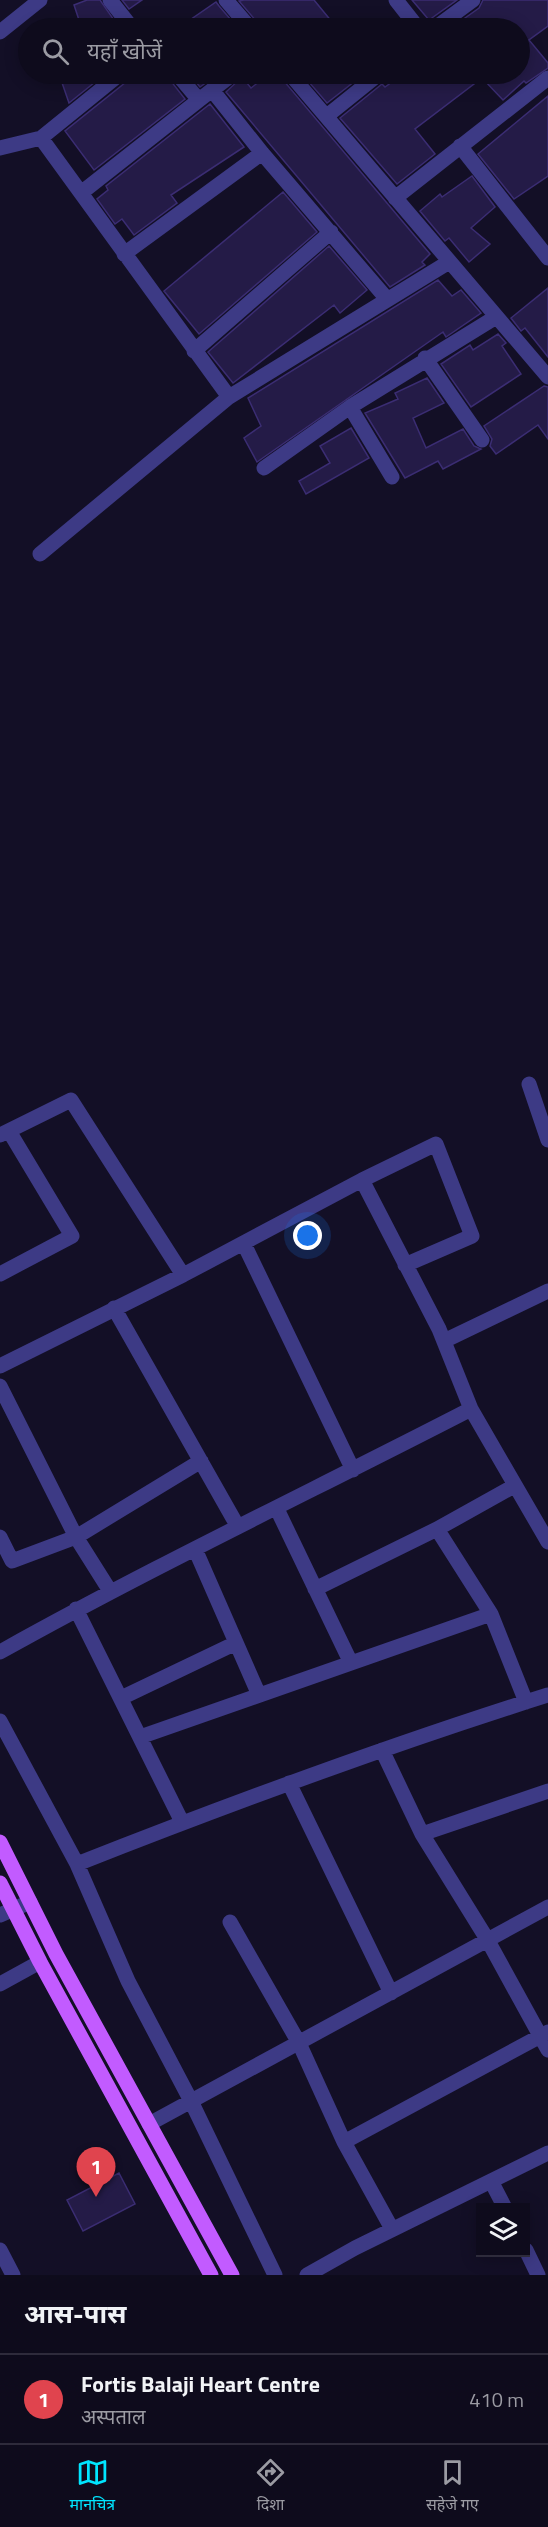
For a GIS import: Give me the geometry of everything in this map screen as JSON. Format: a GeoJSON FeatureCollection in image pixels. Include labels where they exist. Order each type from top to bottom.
{"type":"FeatureCollection","features":[{"type":"Feature","properties":{"kind":"main road"},"geometry":{"type":"LineString","coordinates":[[0,1842],[30,1902],[232,2275]]}},
{"type":"Feature","properties":{"kind":"main road"},"geometry":{"type":"LineString","coordinates":[[0,1883],[7,1912],[40,1962],[211,2275]]}},
{"type":"Feature","properties":{"kind":"street"},"geometry":{"type":"LineString","coordinates":[[0,32],[40,0]]}},
{"type":"Feature","properties":{"kind":"street"},"geometry":{"type":"LineString","coordinates":[[110,0],[124,18]]}},
{"type":"Feature","properties":{"kind":"street"},"geometry":{"type":"LineString","coordinates":[[226,0],[241,18]]}},
{"type":"Feature","properties":{"kind":"street"},"geometry":{"type":"LineString","coordinates":[[396,0],[410,18]]}},
{"type":"Feature","properties":{"kind":"street"},"geometry":{"type":"LineString","coordinates":[[449,18],[473,0]]}},
{"type":"Feature","properties":{"kind":"street"},"geometry":{"type":"LineString","coordinates":[[395,198],[548,78]]}},
{"type":"Feature","properties":{"kind":"street"},"geometry":{"type":"LineString","coordinates":[[0,148],[41,138],[108,84]]}},
{"type":"Feature","properties":{"kind":"street"},"geometry":{"type":"LineString","coordinates":[[185,84],[199,100]]}},
{"type":"Feature","properties":{"kind":"street"},"geometry":{"type":"LineString","coordinates":[[81,193],[220,84]]}},
{"type":"Feature","properties":{"kind":"street"},"geometry":{"type":"LineString","coordinates":[[299,84],[328,115],[395,198],[548,377]]}},
{"type":"Feature","properties":{"kind":"street"},"geometry":{"type":"LineString","coordinates":[[328,115],[367,84]]}},
{"type":"Feature","properties":{"kind":"street"},"geometry":{"type":"LineString","coordinates":[[212,90],[262,153],[387,299]]}},
{"type":"Feature","properties":{"kind":"street"},"geometry":{"type":"LineString","coordinates":[[41,138],[229,397]]}},
{"type":"Feature","properties":{"kind":"street"},"geometry":{"type":"LineString","coordinates":[[460,146],[548,258]]}},
{"type":"Feature","properties":{"kind":"street"},"geometry":{"type":"LineString","coordinates":[[124,254],[262,153]]}},
{"type":"Feature","properties":{"kind":"street"},"geometry":{"type":"LineString","coordinates":[[194,351],[331,232]]}},
{"type":"Feature","properties":{"kind":"street"},"geometry":{"type":"LineString","coordinates":[[40,554],[229,397],[449,262]]}},
{"type":"Feature","properties":{"kind":"street"},"geometry":{"type":"LineString","coordinates":[[264,468],[350,406],[425,358],[496,317]]}},
{"type":"Feature","properties":{"kind":"street"},"geometry":{"type":"LineString","coordinates":[[425,358],[482,440]]}},
{"type":"Feature","properties":{"kind":"street"},"geometry":{"type":"LineString","coordinates":[[350,406],[392,477]]}},
{"type":"Feature","properties":{"kind":"street"},"geometry":{"type":"LineString","coordinates":[[529,1084],[548,1140]]}},
{"type":"Feature","properties":{"kind":"street"},"geometry":{"type":"LineString","coordinates":[[0,1274],[72,1236],[4,1133],[71,1100],[183,1275]]}},
{"type":"Feature","properties":{"kind":"street"},"geometry":{"type":"LineString","coordinates":[[0,1366],[244,1244],[362,1180],[436,1144],[472,1236],[405,1265]]}},
{"type":"Feature","properties":{"kind":"street"},"geometry":{"type":"LineString","coordinates":[[362,1180],[444,1341],[471,1409],[548,1542]]}},
{"type":"Feature","properties":{"kind":"street"},"geometry":{"type":"LineString","coordinates":[[244,1244],[353,1470]]}},
{"type":"Feature","properties":{"kind":"street"},"geometry":{"type":"LineString","coordinates":[[444,1341],[548,1291]]}},
{"type":"Feature","properties":{"kind":"street"},"geometry":{"type":"LineString","coordinates":[[114,1308],[238,1527]]}},
{"type":"Feature","properties":{"kind":"street"},"geometry":{"type":"LineString","coordinates":[[0,1386],[76,1537],[110,1591]]}},
{"type":"Feature","properties":{"kind":"street"},"geometry":{"type":"LineString","coordinates":[[0,1652],[110,1591],[277,1509],[471,1409]]}},
{"type":"Feature","properties":{"kind":"street"},"geometry":{"type":"LineString","coordinates":[[0,1538],[12,1561],[76,1537],[201,1461]]}},
{"type":"Feature","properties":{"kind":"street"},"geometry":{"type":"LineString","coordinates":[[315,1589],[437,1529],[514,1486]]}},
{"type":"Feature","properties":{"kind":"street"},"geometry":{"type":"LineString","coordinates":[[277,1509],[351,1663]]}},
{"type":"Feature","properties":{"kind":"street"},"geometry":{"type":"LineString","coordinates":[[437,1529],[491,1614],[526,1702]]}},
{"type":"Feature","properties":{"kind":"street"},"geometry":{"type":"LineString","coordinates":[[195,1549],[259,1695]]}},
{"type":"Feature","properties":{"kind":"street"},"geometry":{"type":"LineString","coordinates":[[76,1609],[182,1822]]}},
{"type":"Feature","properties":{"kind":"street"},"geometry":{"type":"LineString","coordinates":[[140,1737],[491,1614]]}},
{"type":"Feature","properties":{"kind":"street"},"geometry":{"type":"LineString","coordinates":[[121,1698],[236,1643]]}},
{"type":"Feature","properties":{"kind":"street"},"geometry":{"type":"LineString","coordinates":[[77,1864],[289,1783],[548,1695]]}},
{"type":"Feature","properties":{"kind":"street"},"geometry":{"type":"LineString","coordinates":[[0,1721],[77,1864],[128,1981],[191,2101],[275,2275]]}},
{"type":"Feature","properties":{"kind":"street"},"geometry":{"type":"LineString","coordinates":[[382,1750],[422,1834],[544,2034],[548,2050]]}},
{"type":"Feature","properties":{"kind":"street"},"geometry":{"type":"LineString","coordinates":[[289,1783],[391,1993]]}},
{"type":"Feature","properties":{"kind":"street"},"geometry":{"type":"LineString","coordinates":[[422,1834],[548,1791]]}},
{"type":"Feature","properties":{"kind":"street"},"geometry":{"type":"LineString","coordinates":[[7,1912],[30,1902]]}},
{"type":"Feature","properties":{"kind":"street"},"geometry":{"type":"LineString","coordinates":[[149,2124],[548,1907]]}},
{"type":"Feature","properties":{"kind":"street"},"geometry":{"type":"LineString","coordinates":[[230,1922],[299,2043],[344,2142],[392,2229]]}},
{"type":"Feature","properties":{"kind":"street"},"geometry":{"type":"LineString","coordinates":[[0,1984],[40,1962]]}},
{"type":"Feature","properties":{"kind":"street"},"geometry":{"type":"LineString","coordinates":[[344,2142],[544,2034]]}},
{"type":"Feature","properties":{"kind":"street"},"geometry":{"type":"LineString","coordinates":[[307,2275],[392,2229],[548,2153]]}},
{"type":"Feature","properties":{"kind":"street"},"geometry":{"type":"LineString","coordinates":[[491,2181],[502,2203]]}},
{"type":"Feature","properties":{"kind":"street"},"geometry":{"type":"LineString","coordinates":[[0,2250],[13,2275]]}},
{"type":"Feature","properties":{"kind":"street"},"geometry":{"type":"LineString","coordinates":[[529,2257],[538,2275]]}},
{"type":"Feature","properties":{"kind":"building"},"geometry":{"type":"Polygon","coordinates":[[[87,0],[100,0],[113,18],[78,18],[74,5],[87,0]]]}},
{"type":"Feature","properties":{"kind":"building"},"geometry":{"type":"Polygon","coordinates":[[[122,0],[142,0],[129,9],[122,0]]]}},
{"type":"Feature","properties":{"kind":"building"},"geometry":{"type":"Polygon","coordinates":[[[314,0],[329,18],[254,18],[239,1],[314,0]]]}},
{"type":"Feature","properties":{"kind":"building"},"geometry":{"type":"Polygon","coordinates":[[[412,0],[457,0],[432,18],[427,18],[412,0]]]}},
{"type":"Feature","properties":{"kind":"building"},"geometry":{"type":"Polygon","coordinates":[[[483,0],[548,0],[548,26],[530,39],[530,18],[465,18],[479,8],[483,0]]]}},
{"type":"Feature","properties":{"kind":"building"},"geometry":{"type":"Polygon","coordinates":[[[216,2],[230,18],[193,18],[216,2]]]}},
{"type":"Feature","properties":{"kind":"building"},"geometry":{"type":"Polygon","coordinates":[[[530,41],[548,63],[548,68],[530,80],[530,41]]]}},
{"type":"Feature","properties":{"kind":"building"},"geometry":{"type":"Polygon","coordinates":[[[62,84],[93,84],[69,103],[62,84]]]}},
{"type":"Feature","properties":{"kind":"building"},"geometry":{"type":"Polygon","coordinates":[[[124,84],[173,84],[185,99],[94,170],[65,131],[124,84]]]}},
{"type":"Feature","properties":{"kind":"building"},"geometry":{"type":"Polygon","coordinates":[[[235,84],[248,84],[251,88],[256,84],[286,84],[430,254],[422,262],[425,265],[390,287],[226,92],[235,84]]]}},
{"type":"Feature","properties":{"kind":"building"},"geometry":{"type":"Polygon","coordinates":[[[311,84],[351,84],[327,103],[311,84]]]}},
{"type":"Feature","properties":{"kind":"building"},"geometry":{"type":"Polygon","coordinates":[[[382,84],[385,87],[389,84],[474,84],[415,129],[435,154],[397,184],[340,118],[382,84]]]}},
{"type":"Feature","properties":{"kind":"building"},"geometry":{"type":"Polygon","coordinates":[[[488,84],[521,84],[503,100],[488,84]]]}},
{"type":"Feature","properties":{"kind":"building"},"geometry":{"type":"Polygon","coordinates":[[[548,96],[548,176],[514,199],[478,154],[548,96]]]}},
{"type":"Feature","properties":{"kind":"building"},"geometry":{"type":"Polygon","coordinates":[[[210,104],[244,147],[171,195],[177,203],[134,235],[122,219],[115,224],[97,199],[108,190],[106,186],[210,104]]]}},
{"type":"Feature","properties":{"kind":"building"},"geometry":{"type":"Polygon","coordinates":[[[472,176],[495,207],[471,228],[490,244],[469,262],[449,238],[445,241],[420,211],[440,194],[442,197],[472,176]]]}},
{"type":"Feature","properties":{"kind":"building"},"geometry":{"type":"Polygon","coordinates":[[[283,192],[317,232],[199,334],[164,291],[283,192]]]}},
{"type":"Feature","properties":{"kind":"building"},"geometry":{"type":"Polygon","coordinates":[[[329,246],[367,290],[340,313],[334,305],[233,383],[208,352],[329,246]]]}},
{"type":"Feature","properties":{"kind":"building"},"geometry":{"type":"Polygon","coordinates":[[[438,280],[452,296],[461,290],[481,313],[446,337],[443,332],[257,462],[244,438],[261,426],[248,398],[438,280]]]}},
{"type":"Feature","properties":{"kind":"building"},"geometry":{"type":"Polygon","coordinates":[[[548,288],[548,357],[525,328],[521,331],[511,318],[548,288]]]}},
{"type":"Feature","properties":{"kind":"building"},"geometry":{"type":"Polygon","coordinates":[[[498,334],[506,343],[502,346],[521,374],[471,407],[441,364],[470,345],[473,350],[498,334]]]}},
{"type":"Feature","properties":{"kind":"building"},"geometry":{"type":"Polygon","coordinates":[[[427,378],[444,403],[413,418],[426,448],[463,429],[474,446],[481,449],[443,469],[438,461],[405,478],[365,413],[398,399],[395,393],[427,378]]]}},
{"type":"Feature","properties":{"kind":"building"},"geometry":{"type":"Polygon","coordinates":[[[544,386],[548,387],[548,439],[538,425],[496,454],[490,446],[492,439],[484,426],[544,386]]]}},
{"type":"Feature","properties":{"kind":"building"},"geometry":{"type":"Polygon","coordinates":[[[351,428],[369,458],[306,494],[299,481],[330,463],[320,446],[351,428]]]}},
{"type":"Feature","properties":{"kind":"building"},"geometry":{"type":"Polygon","coordinates":[[[119,2173],[135,2204],[83,2231],[67,2200],[119,2173]]]}},
{"type":"Feature","properties":{"kind":"place","name":"Fortis Balaji Heart Centre"},"geometry":{"type":"Point","coordinates":[96,2197]}}]}
